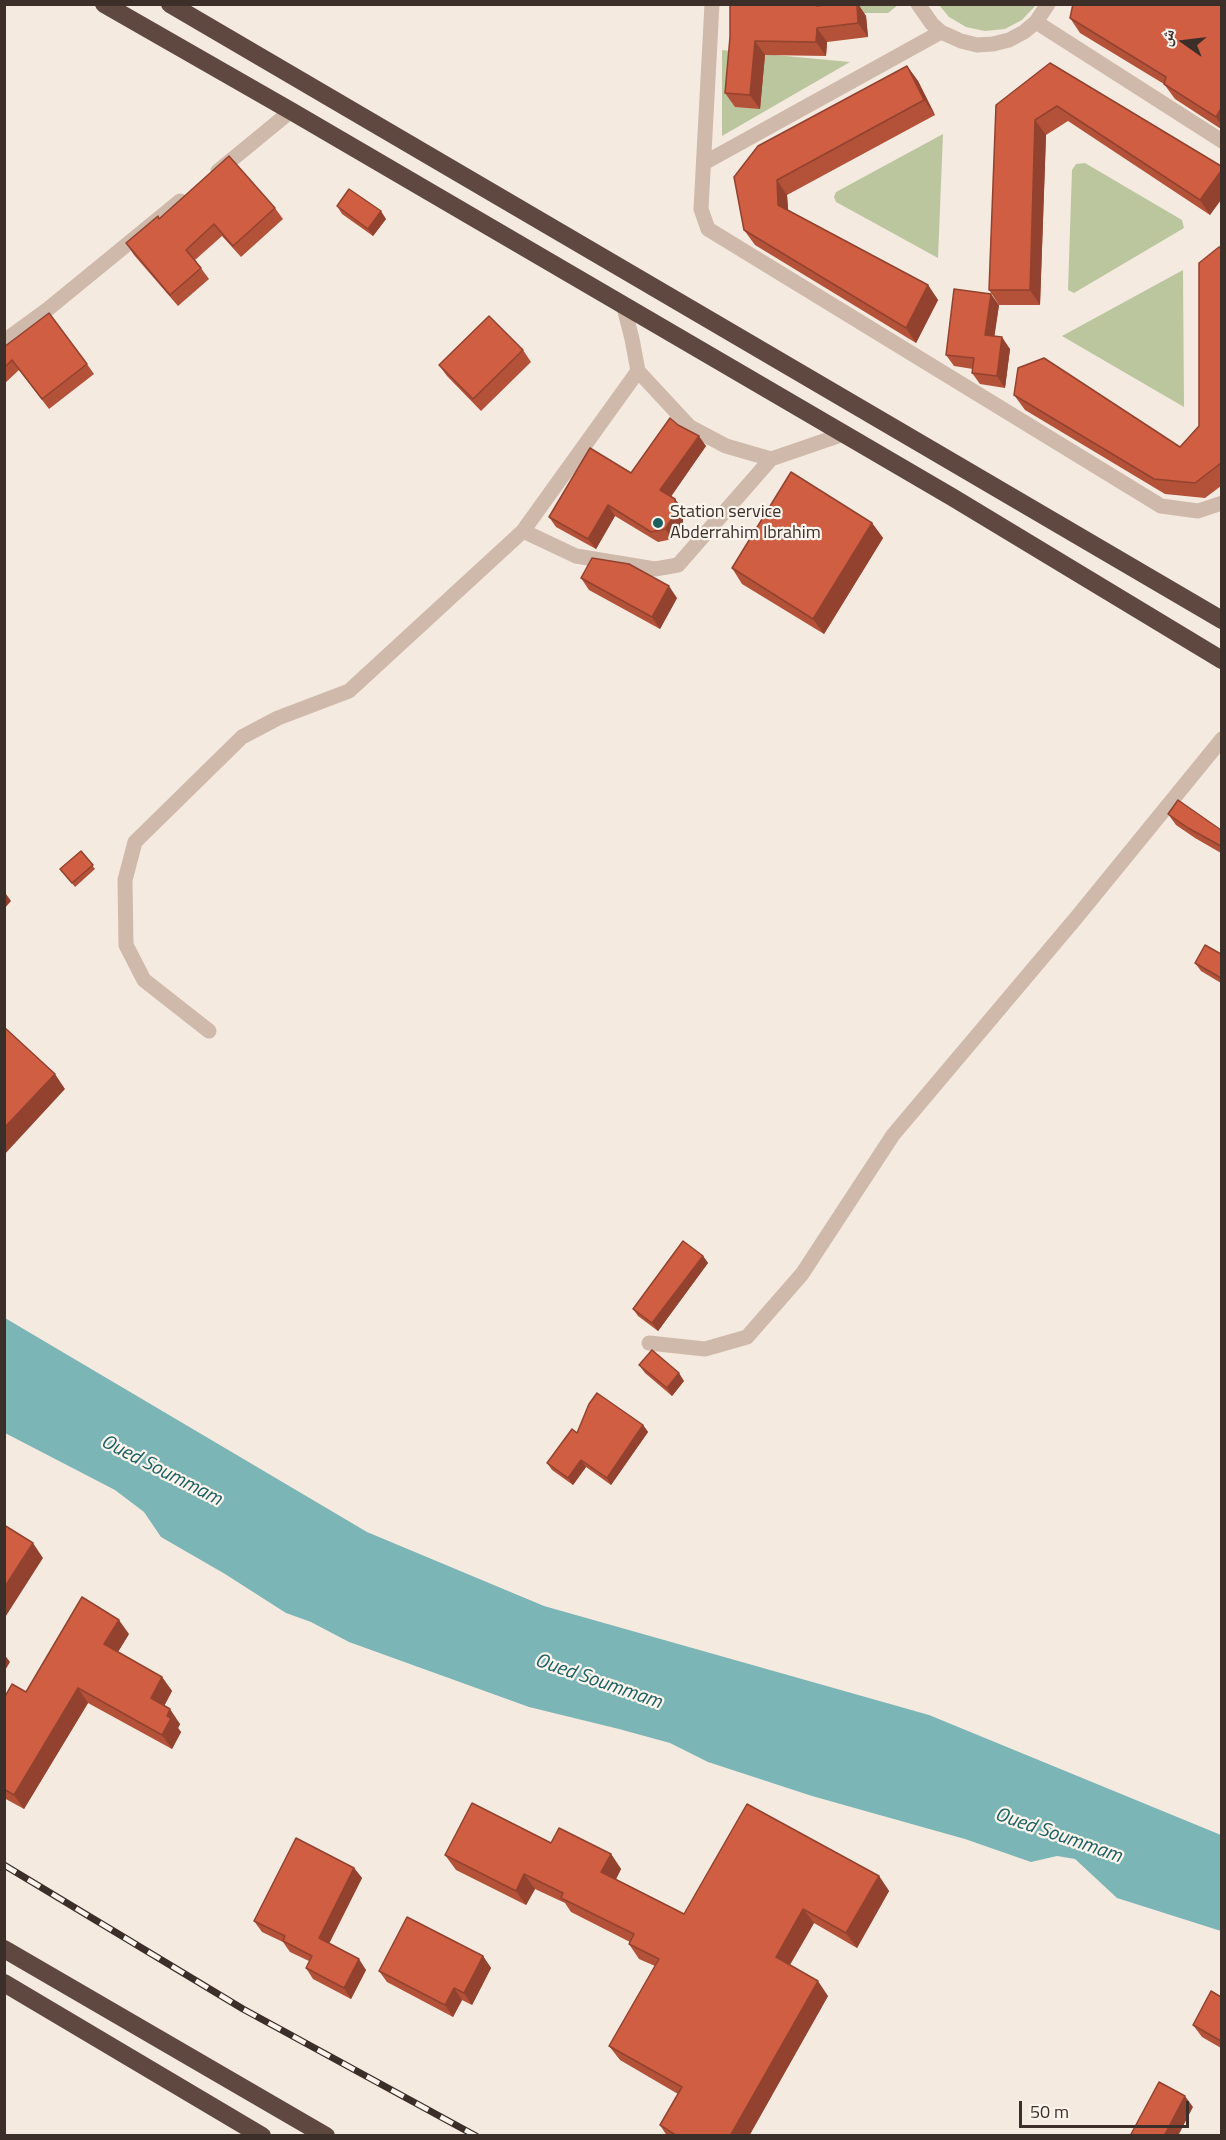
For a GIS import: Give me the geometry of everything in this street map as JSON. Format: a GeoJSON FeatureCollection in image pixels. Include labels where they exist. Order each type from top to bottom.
{"type":"FeatureCollection","features":[{"type":"Feature","properties":{"kind":"highway"},"geometry":{"type":"LineString","coordinates":[[104,4],[623,304],[1221,660]]}},
{"type":"Feature","properties":{"kind":"highway"},"geometry":{"type":"LineString","coordinates":[[170,4],[1221,620]]}},
{"type":"Feature","properties":{"kind":"highway"},"geometry":{"type":"LineString","coordinates":[[4,1949],[326,2136]]}},
{"type":"Feature","properties":{"kind":"highway"},"geometry":{"type":"LineString","coordinates":[[4,1983],[262,2136]]}},
{"type":"Feature","properties":{"kind":"street"},"geometry":{"type":"LineString","coordinates":[[712,4],[701,209],[708,229],[1161,506],[1198,511],[1221,503]]}},
{"type":"Feature","properties":{"kind":"street"},"geometry":{"type":"LineString","coordinates":[[918,4],[932,24],[941,32],[976,45],[1009,40],[1036,22],[1048,4]]}},
{"type":"Feature","properties":{"kind":"street"},"geometry":{"type":"LineString","coordinates":[[1036,22],[1221,141]]}},
{"type":"Feature","properties":{"kind":"street"},"geometry":{"type":"LineString","coordinates":[[704,163],[941,32]]}},
{"type":"Feature","properties":{"kind":"street"},"geometry":{"type":"LineString","coordinates":[[210,177],[291,111]]}},
{"type":"Feature","properties":{"kind":"street"},"geometry":{"type":"LineString","coordinates":[[4,341],[48,309],[192,192]]}},
{"type":"Feature","properties":{"kind":"street"},"geometry":{"type":"LineString","coordinates":[[623,304],[638,371],[690,427],[726,446],[771,459]]}},
{"type":"Feature","properties":{"kind":"street"},"geometry":{"type":"LineString","coordinates":[[210,1031],[144,980],[126,945],[125,880],[135,842],[242,737],[278,718],[349,691],[523,531],[638,371]]}},
{"type":"Feature","properties":{"kind":"street"},"geometry":{"type":"LineString","coordinates":[[523,531],[576,556],[655,569],[678,565],[771,459],[844,434]]}},
{"type":"Feature","properties":{"kind":"street"},"geometry":{"type":"LineString","coordinates":[[649,1343],[705,1349],[747,1337],[802,1274],[894,1135],[1077,918],[1221,739]]}},
{"type":"Feature","properties":{"kind":"green space"},"geometry":{"type":"Polygon","coordinates":[[[898,4],[888,13],[846,13],[846,5],[898,4]]]}},
{"type":"Feature","properties":{"kind":"green space"},"geometry":{"type":"Polygon","coordinates":[[[939,5],[1036,5],[1022,20],[1005,29],[985,31],[966,27],[949,17],[939,5]]]}},
{"type":"Feature","properties":{"kind":"green space"},"geometry":{"type":"Polygon","coordinates":[[[722,50],[850,62],[722,136],[722,50]]]}},
{"type":"Feature","properties":{"kind":"green space"},"geometry":{"type":"Polygon","coordinates":[[[943,134],[938,258],[836,202],[834,197],[836,192],[943,134]]]}},
{"type":"Feature","properties":{"kind":"green space"},"geometry":{"type":"Polygon","coordinates":[[[1085,163],[1182,220],[1184,228],[1074,293],[1068,290],[1072,170],[1076,164],[1085,163]]]}},
{"type":"Feature","properties":{"kind":"green space"},"geometry":{"type":"Polygon","coordinates":[[[1183,270],[1184,407],[1062,336],[1183,270]]]}},
{"type":"Feature","properties":{"kind":"water","name":"Oued Soummam"},"geometry":{"type":"Polygon","coordinates":[[[5,1318],[367,1532],[544,1606],[929,1715],[1221,1835],[1221,1931],[1117,1898],[1075,1859],[1057,1856],[1031,1862],[965,1839],[812,1796],[708,1762],[670,1743],[529,1707],[349,1642],[311,1622],[286,1613],[161,1537],[144,1512],[115,1490],[5,1433],[5,1318]]]}},
{"type":"Feature","properties":{"kind":"building"},"geometry":{"type":"Polygon","coordinates":[[[730,4],[817,4],[817,6],[857,4],[858,23],[817,28],[816,42],[755,41],[750,95],[725,93],[730,37],[730,4]]]}},
{"type":"Feature","properties":{"kind":"building"},"geometry":{"type":"Polygon","coordinates":[[[1073,4],[1221,4],[1221,108],[1216,117],[1164,84],[1166,77],[1070,18],[1073,4]]]}},
{"type":"Feature","properties":{"kind":"building"},"geometry":{"type":"Polygon","coordinates":[[[1050,63],[1221,166],[1221,171],[1200,200],[1057,106],[1035,120],[1030,290],[989,290],[996,105],[1050,63]]]}},
{"type":"Feature","properties":{"kind":"building"},"geometry":{"type":"Polygon","coordinates":[[[907,66],[924,100],[777,180],[778,205],[928,285],[906,328],[744,230],[734,177],[758,146],[907,66]]]}},
{"type":"Feature","properties":{"kind":"building"},"geometry":{"type":"Polygon","coordinates":[[[229,156],[275,208],[233,246],[214,224],[186,250],[201,268],[170,295],[126,243],[158,216],[159,219],[229,156]]]}},
{"type":"Feature","properties":{"kind":"building"},"geometry":{"type":"Polygon","coordinates":[[[349,189],[381,211],[368,229],[337,206],[349,189]]]}},
{"type":"Feature","properties":{"kind":"building"},"geometry":{"type":"Polygon","coordinates":[[[1219,247],[1221,248],[1221,463],[1195,483],[1154,479],[1014,395],[1018,368],[1044,358],[1180,447],[1199,426],[1199,263],[1219,247]]]}},
{"type":"Feature","properties":{"kind":"building"},"geometry":{"type":"Polygon","coordinates":[[[954,289],[991,294],[985,335],[1002,337],[997,376],[972,373],[974,358],[946,355],[954,289]]]}},
{"type":"Feature","properties":{"kind":"building"},"geometry":{"type":"Polygon","coordinates":[[[49,313],[87,364],[42,399],[12,360],[4,368],[4,347],[49,313]]]}},
{"type":"Feature","properties":{"kind":"building"},"geometry":{"type":"Polygon","coordinates":[[[489,316],[523,350],[473,399],[439,365],[489,316]]]}},
{"type":"Feature","properties":{"kind":"building"},"geometry":{"type":"Polygon","coordinates":[[[670,418],[699,436],[660,490],[675,499],[675,514],[665,529],[651,532],[608,505],[588,539],[549,517],[590,448],[631,473],[670,418]]]}},
{"type":"Feature","properties":{"kind":"building"},"geometry":{"type":"Polygon","coordinates":[[[791,472],[872,523],[813,619],[732,568],[791,472]]]}},
{"type":"Feature","properties":{"kind":"building"},"geometry":{"type":"Polygon","coordinates":[[[592,558],[629,564],[669,586],[652,617],[581,578],[592,558]]]}},
{"type":"Feature","properties":{"kind":"building"},"geometry":{"type":"Polygon","coordinates":[[[1178,800],[1221,830],[1221,846],[1168,814],[1178,800]]]}},
{"type":"Feature","properties":{"kind":"building"},"geometry":{"type":"Polygon","coordinates":[[[81,851],[93,865],[72,883],[60,869],[81,851]]]}},
{"type":"Feature","properties":{"kind":"building"},"geometry":{"type":"Polygon","coordinates":[[[1205,945],[1221,954],[1221,978],[1195,963],[1205,945]]]}},
{"type":"Feature","properties":{"kind":"building"},"geometry":{"type":"Polygon","coordinates":[[[4,1027],[55,1074],[4,1128],[4,1027]]]}},
{"type":"Feature","properties":{"kind":"building"},"geometry":{"type":"Polygon","coordinates":[[[683,1241],[703,1256],[652,1323],[633,1309],[683,1241]]]}},
{"type":"Feature","properties":{"kind":"building"},"geometry":{"type":"Polygon","coordinates":[[[652,1350],[679,1373],[667,1388],[639,1365],[652,1350]]]}},
{"type":"Feature","properties":{"kind":"building"},"geometry":{"type":"Polygon","coordinates":[[[597,1393],[643,1425],[607,1478],[581,1460],[568,1478],[547,1463],[572,1429],[577,1433],[589,1404],[597,1393]]]}},
{"type":"Feature","properties":{"kind":"building"},"geometry":{"type":"Polygon","coordinates":[[[4,1525],[33,1543],[4,1588],[4,1525]]]}},
{"type":"Feature","properties":{"kind":"building"},"geometry":{"type":"Polygon","coordinates":[[[82,1597],[119,1620],[104,1644],[162,1677],[151,1698],[170,1709],[167,1716],[171,1718],[162,1735],[78,1688],[14,1795],[4,1789],[4,1698],[12,1684],[26,1692],[82,1597]]]}},
{"type":"Feature","properties":{"kind":"building"},"geometry":{"type":"Polygon","coordinates":[[[472,1803],[551,1843],[559,1828],[611,1854],[601,1872],[684,1914],[747,1804],[879,1876],[846,1933],[803,1909],[776,1957],[818,1981],[730,2136],[677,2136],[660,2125],[682,2087],[609,2046],[659,1959],[629,1944],[634,1934],[561,1898],[563,1893],[524,1874],[516,1891],[445,1855],[472,1803]]]}},
{"type":"Feature","properties":{"kind":"building"},"geometry":{"type":"Polygon","coordinates":[[[296,1838],[354,1868],[319,1938],[359,1959],[344,1988],[306,1968],[312,1956],[283,1941],[285,1936],[254,1921],[296,1838]]]}},
{"type":"Feature","properties":{"kind":"building"},"geometry":{"type":"Polygon","coordinates":[[[407,1917],[483,1956],[464,1993],[454,1988],[445,2005],[379,1971],[407,1917]]]}},
{"type":"Feature","properties":{"kind":"building"},"geometry":{"type":"Polygon","coordinates":[[[1211,1991],[1221,1997],[1221,2041],[1193,2025],[1211,1991]]]}},
{"type":"Feature","properties":{"kind":"building"},"geometry":{"type":"Polygon","coordinates":[[[1159,2082],[1185,2096],[1164,2136],[1130,2136],[1159,2082]]]}},
{"type":"Feature","properties":{"kind":"railway"},"geometry":{"type":"LineString","coordinates":[[4,1865],[243,2009],[476,2136]]}},
{"type":"Feature","properties":{"kind":"place","name":"Station service Abderrahim Ibrahim"},"geometry":{"type":"Point","coordinates":[658,523]}}]}
